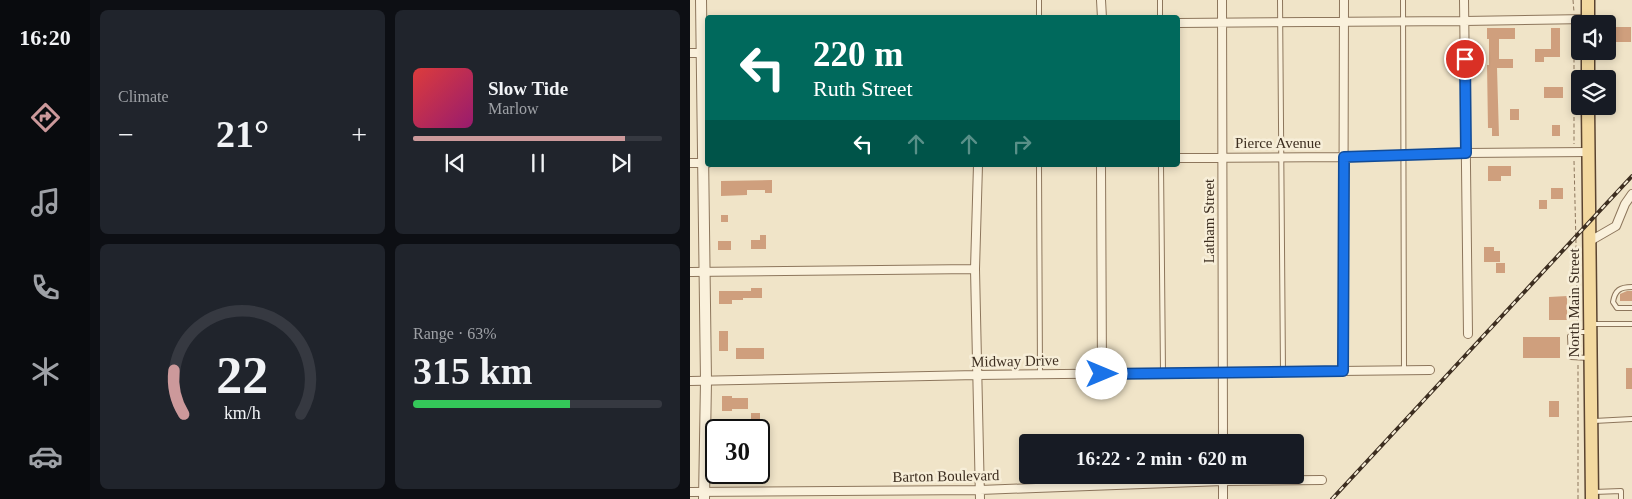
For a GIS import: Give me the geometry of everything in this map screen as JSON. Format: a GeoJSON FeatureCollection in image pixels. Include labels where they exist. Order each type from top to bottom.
{"type":"FeatureCollection","features":[{"type":"Feature","properties":{"kind":"main road"},"geometry":{"type":"LineString","coordinates":[[1588,0],[1588,15]]}},
{"type":"Feature","properties":{"kind":"main road","name":"North Main Street"},"geometry":{"type":"LineString","coordinates":[[1588,115],[1590,241],[1585,358],[1591,421],[1592,496]]}},
{"type":"Feature","properties":{"kind":"street"},"geometry":{"type":"LineString","coordinates":[[701,0],[701,53],[705,141]]}},
{"type":"Feature","properties":{"kind":"street"},"geometry":{"type":"LineString","coordinates":[[1101,0],[1102,15]]}},
{"type":"Feature","properties":{"kind":"street","name":"Latham Street"},"geometry":{"type":"LineString","coordinates":[[1222,0],[1222,434]]}},
{"type":"Feature","properties":{"kind":"street"},"geometry":{"type":"LineString","coordinates":[[1343,371],[1344,0]]}},
{"type":"Feature","properties":{"kind":"street"},"geometry":{"type":"LineString","coordinates":[[1464,0],[1468,334]]}},
{"type":"Feature","properties":{"kind":"street"},"geometry":{"type":"LineString","coordinates":[[1180,23],[1464,22],[1571,19]]}},
{"type":"Feature","properties":{"kind":"street"},"geometry":{"type":"LineString","coordinates":[[690,53],[701,53]]}},
{"type":"Feature","properties":{"kind":"street","name":"Pierce Avenue"},"geometry":{"type":"LineString","coordinates":[[1180,158],[1588,152]]}},
{"type":"Feature","properties":{"kind":"street"},"geometry":{"type":"LineString","coordinates":[[690,163],[705,163]]}},
{"type":"Feature","properties":{"kind":"street"},"geometry":{"type":"LineString","coordinates":[[704,495],[706,167]]}},
{"type":"Feature","properties":{"kind":"street"},"geometry":{"type":"LineString","coordinates":[[978,167],[975,269],[980,499]]}},
{"type":"Feature","properties":{"kind":"street"},"geometry":{"type":"LineString","coordinates":[[1101,167],[1102,374]]}},
{"type":"Feature","properties":{"kind":"street"},"geometry":{"type":"LineString","coordinates":[[1590,241],[1616,226],[1625,204],[1632,194]]}},
{"type":"Feature","properties":{"kind":"street"},"geometry":{"type":"LineString","coordinates":[[690,272],[975,269]]}},
{"type":"Feature","properties":{"kind":"street","name":"Midway Drive"},"geometry":{"type":"LineString","coordinates":[[690,381],[1430,370]]}},
{"type":"Feature","properties":{"kind":"street","name":"Barton Boulevard"},"geometry":{"type":"LineString","coordinates":[[1304,480],[1322,480]]}},
{"type":"Feature","properties":{"kind":"street","name":"Barton Boulevard"},"geometry":{"type":"LineString","coordinates":[[690,492],[704,495],[980,490],[1102,484]]}},
{"type":"Feature","properties":{"kind":"street"},"geometry":{"type":"LineString","coordinates":[[1223,484],[1223,499]]}},
{"type":"Feature","properties":{"kind":"lane"},"geometry":{"type":"LineString","coordinates":[[1039,0],[1039,15]]}},
{"type":"Feature","properties":{"kind":"lane"},"geometry":{"type":"LineString","coordinates":[[1160,0],[1160,15]]}},
{"type":"Feature","properties":{"kind":"lane"},"geometry":{"type":"LineString","coordinates":[[1280,0],[1283,372]]}},
{"type":"Feature","properties":{"kind":"lane"},"geometry":{"type":"LineString","coordinates":[[1403,0],[1404,370]]}},
{"type":"Feature","properties":{"kind":"lane"},"geometry":{"type":"LineString","coordinates":[[1039,167],[1040,375]]}},
{"type":"Feature","properties":{"kind":"lane"},"geometry":{"type":"LineString","coordinates":[[1161,167],[1163,373]]}},
{"type":"Feature","properties":{"kind":"lane"},"geometry":{"type":"LineString","coordinates":[[1632,287],[1619,288],[1615,292],[1614,302],[1617,308],[1632,308]]}},
{"type":"Feature","properties":{"kind":"lane"},"geometry":{"type":"LineString","coordinates":[[1585,358],[1571,357],[1571,333],[1586,329],[1632,324]]}},
{"type":"Feature","properties":{"kind":"lane"},"geometry":{"type":"LineString","coordinates":[[1591,421],[1632,419]]}},
{"type":"Feature","properties":{"kind":"lane"},"geometry":{"type":"LineString","coordinates":[[1592,496],[1621,491],[1621,499]]}},
{"type":"Feature","properties":{"kind":"path"},"geometry":{"type":"LineString","coordinates":[[1573,0],[1574,15]]}},
{"type":"Feature","properties":{"kind":"path"},"geometry":{"type":"LineString","coordinates":[[1574,60],[1574,152],[1586,329],[1578,499]]}},
{"type":"Feature","properties":{"kind":"building"},"geometry":{"type":"Polygon","coordinates":[[[1616,27],[1631,27],[1631,42],[1616,42],[1616,27]]]}},
{"type":"Feature","properties":{"kind":"building"},"geometry":{"type":"Polygon","coordinates":[[[1487,28],[1515,28],[1515,39],[1499,39],[1499,59],[1513,59],[1513,68],[1497,68],[1499,136],[1492,136],[1492,128],[1488,128],[1487,65],[1489,65],[1489,39],[1487,39],[1487,28]]]}},
{"type":"Feature","properties":{"kind":"building"},"geometry":{"type":"Polygon","coordinates":[[[1551,28],[1560,28],[1560,57],[1544,57],[1544,62],[1535,62],[1535,49],[1551,49],[1551,28]]]}},
{"type":"Feature","properties":{"kind":"building"},"geometry":{"type":"Polygon","coordinates":[[[1544,87],[1563,87],[1563,98],[1544,98],[1544,87]]]}},
{"type":"Feature","properties":{"kind":"building"},"geometry":{"type":"Polygon","coordinates":[[[1510,109],[1519,109],[1519,120],[1510,120],[1510,109]]]}},
{"type":"Feature","properties":{"kind":"building"},"geometry":{"type":"Polygon","coordinates":[[[1552,125],[1560,125],[1560,136],[1552,136],[1552,125]]]}},
{"type":"Feature","properties":{"kind":"building"},"geometry":{"type":"Polygon","coordinates":[[[1488,166],[1511,166],[1511,176],[1501,176],[1501,181],[1488,181],[1488,166]]]}},
{"type":"Feature","properties":{"kind":"building"},"geometry":{"type":"Polygon","coordinates":[[[772,180],[772,193],[765,193],[765,190],[747,190],[747,195],[721,196],[721,181],[772,180]]]}},
{"type":"Feature","properties":{"kind":"building"},"geometry":{"type":"Polygon","coordinates":[[[1551,188],[1563,188],[1563,199],[1551,199],[1551,188]]]}},
{"type":"Feature","properties":{"kind":"building"},"geometry":{"type":"Polygon","coordinates":[[[1539,200],[1547,200],[1547,209],[1539,209],[1539,200]]]}},
{"type":"Feature","properties":{"kind":"building"},"geometry":{"type":"Polygon","coordinates":[[[721,215],[728,215],[728,222],[721,222],[721,215]]]}},
{"type":"Feature","properties":{"kind":"building"},"geometry":{"type":"Polygon","coordinates":[[[760,235],[766,235],[766,249],[751,249],[751,240],[760,240],[760,235]]]}},
{"type":"Feature","properties":{"kind":"building"},"geometry":{"type":"Polygon","coordinates":[[[718,241],[731,241],[731,250],[718,250],[718,241]]]}},
{"type":"Feature","properties":{"kind":"building"},"geometry":{"type":"Polygon","coordinates":[[[1484,247],[1494,247],[1494,251],[1500,251],[1500,262],[1484,262],[1484,247]]]}},
{"type":"Feature","properties":{"kind":"building"},"geometry":{"type":"Polygon","coordinates":[[[1496,263],[1505,263],[1505,273],[1496,273],[1496,263]]]}},
{"type":"Feature","properties":{"kind":"building"},"geometry":{"type":"Polygon","coordinates":[[[751,288],[762,288],[762,298],[743,298],[743,300],[732,300],[732,304],[719,304],[719,291],[751,291],[751,288]]]}},
{"type":"Feature","properties":{"kind":"building"},"geometry":{"type":"Polygon","coordinates":[[[1632,291],[1632,301],[1620,301],[1620,294],[1632,291]]]}},
{"type":"Feature","properties":{"kind":"building"},"geometry":{"type":"Polygon","coordinates":[[[1567,296],[1567,320],[1549,320],[1549,297],[1567,296]]]}},
{"type":"Feature","properties":{"kind":"building"},"geometry":{"type":"Polygon","coordinates":[[[719,331],[728,331],[728,351],[719,351],[719,331]]]}},
{"type":"Feature","properties":{"kind":"building"},"geometry":{"type":"Polygon","coordinates":[[[1523,337],[1560,337],[1560,358],[1523,358],[1523,337]]]}},
{"type":"Feature","properties":{"kind":"building"},"geometry":{"type":"Polygon","coordinates":[[[736,348],[764,348],[764,359],[736,359],[736,348]]]}},
{"type":"Feature","properties":{"kind":"building"},"geometry":{"type":"Polygon","coordinates":[[[1626,368],[1632,368],[1632,389],[1626,389],[1626,368]]]}},
{"type":"Feature","properties":{"kind":"building"},"geometry":{"type":"Polygon","coordinates":[[[722,396],[748,398],[748,409],[722,411],[722,396]]]}},
{"type":"Feature","properties":{"kind":"building"},"geometry":{"type":"Polygon","coordinates":[[[1549,401],[1559,401],[1559,417],[1549,417],[1549,401]]]}},
{"type":"Feature","properties":{"kind":"building"},"geometry":{"type":"Polygon","coordinates":[[[751,413],[760,413],[760,419],[751,419],[751,413]]]}},
{"type":"Feature","properties":{"kind":"railway"},"geometry":{"type":"LineString","coordinates":[[1332,499],[1632,176]]}},
{"type":"Feature","properties":{"kind":"route"},"geometry":{"type":"LineString","coordinates":[[1102,374],[1343,371],[1344,157],[1466,153],[1465,59]]}}]}
